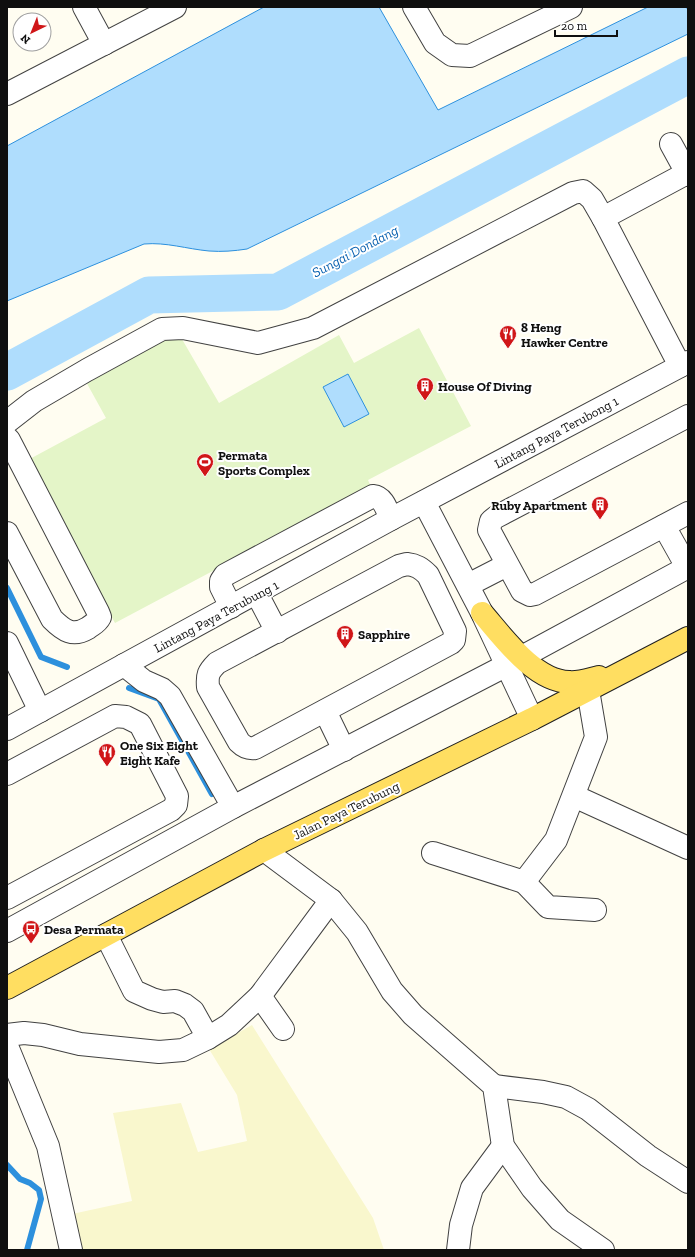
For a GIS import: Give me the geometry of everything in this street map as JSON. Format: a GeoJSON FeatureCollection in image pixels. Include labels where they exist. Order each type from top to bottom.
{"type":"FeatureCollection","features":[{"type":"Feature","properties":{"kind":"main road"},"geometry":{"type":"LineString","coordinates":[[482,613],[514,661],[545,676],[569,682],[595,678],[628,670]]}},
{"type":"Feature","properties":{"kind":"main road","name":"Jalan Paya Terubung"},"geometry":{"type":"LineString","coordinates":[[7,988],[264,850],[532,719],[688,638]]}},
{"type":"Feature","properties":{"kind":"street"},"geometry":{"type":"LineString","coordinates":[[84,7],[104,44]]}},
{"type":"Feature","properties":{"kind":"street"},"geometry":{"type":"LineString","coordinates":[[7,94],[175,7]]}},
{"type":"Feature","properties":{"kind":"street"},"geometry":{"type":"LineString","coordinates":[[414,7],[435,43],[452,55],[470,56],[571,7]]}},
{"type":"Feature","properties":{"kind":"street"},"geometry":{"type":"LineString","coordinates":[[603,218],[688,174],[671,144]]}},
{"type":"Feature","properties":{"kind":"street"},"geometry":{"type":"LineString","coordinates":[[7,422],[34,401],[162,329],[183,328],[258,343],[313,328],[573,193],[583,191],[592,199],[684,364]]}},
{"type":"Feature","properties":{"kind":"street","name":"Lintang Paya Terubong 1"},"geometry":{"type":"LineString","coordinates":[[424,502],[684,364]]}},
{"type":"Feature","properties":{"kind":"street"},"geometry":{"type":"LineString","coordinates":[[688,416],[491,521],[489,530],[522,591],[530,595],[535,594],[688,513]]}},
{"type":"Feature","properties":{"kind":"street"},"geometry":{"type":"LineString","coordinates":[[7,438],[98,612],[100,617],[97,622],[81,632],[73,633],[61,628],[52,619],[7,533]]}},
{"type":"Feature","properties":{"kind":"street"},"geometry":{"type":"LineString","coordinates":[[231,607],[221,588],[221,581],[225,575],[373,496],[377,496],[381,499],[391,519]]}},
{"type":"Feature","properties":{"kind":"street"},"geometry":{"type":"LineString","coordinates":[[424,502],[482,613]]}},
{"type":"Feature","properties":{"kind":"street","name":"Lintang Paya Terubung 1"},"geometry":{"type":"LineString","coordinates":[[7,729],[424,502]]}},
{"type":"Feature","properties":{"kind":"street"},"geometry":{"type":"LineString","coordinates":[[7,931],[233,807],[514,661],[688,567],[664,526]]}},
{"type":"Feature","properties":{"kind":"street"},"geometry":{"type":"LineString","coordinates":[[407,564],[415,565],[428,575],[455,631],[454,640],[451,644],[255,748],[249,749],[239,742],[208,687],[208,677],[211,670],[218,664],[277,632],[399,566],[407,564]]}},
{"type":"Feature","properties":{"kind":"street"},"geometry":{"type":"LineString","coordinates":[[468,585],[507,565]]}},
{"type":"Feature","properties":{"kind":"street"},"geometry":{"type":"LineString","coordinates":[[257,594],[277,632]]}},
{"type":"Feature","properties":{"kind":"street"},"geometry":{"type":"LineString","coordinates":[[7,643],[40,711]]}},
{"type":"Feature","properties":{"kind":"street"},"geometry":{"type":"LineString","coordinates":[[514,661],[532,719]]}},
{"type":"Feature","properties":{"kind":"street"},"geometry":{"type":"LineString","coordinates":[[124,665],[144,681],[162,689],[170,696],[233,807]]}},
{"type":"Feature","properties":{"kind":"street"},"geometry":{"type":"LineString","coordinates":[[524,882],[556,840],[596,738],[588,690]]}},
{"type":"Feature","properties":{"kind":"street"},"geometry":{"type":"LineString","coordinates":[[318,714],[338,753]]}},
{"type":"Feature","properties":{"kind":"street"},"geometry":{"type":"LineString","coordinates":[[7,774],[115,716],[126,717],[140,724],[177,796],[176,805],[171,810],[7,898]]}},
{"type":"Feature","properties":{"kind":"street"},"geometry":{"type":"LineString","coordinates":[[574,796],[688,848]]}},
{"type":"Feature","properties":{"kind":"street"},"geometry":{"type":"LineString","coordinates":[[151,821],[164,845]]}},
{"type":"Feature","properties":{"kind":"street"},"geometry":{"type":"LineString","coordinates":[[264,850],[332,900],[357,932],[392,991],[413,1015],[494,1086],[542,1092],[566,1098],[588,1109],[648,1156],[688,1182]]}},
{"type":"Feature","properties":{"kind":"street"},"geometry":{"type":"LineString","coordinates":[[433,852],[524,882],[548,907],[595,910]]}},
{"type":"Feature","properties":{"kind":"street"},"geometry":{"type":"LineString","coordinates":[[7,1035],[24,1033],[42,1035],[80,1044],[159,1052],[183,1050],[208,1038],[229,1024],[260,996],[332,900]]}},
{"type":"Feature","properties":{"kind":"street"},"geometry":{"type":"LineString","coordinates":[[106,935],[134,991],[152,1000],[163,1002],[175,1001],[185,1005],[193,1011],[208,1038]]}},
{"type":"Feature","properties":{"kind":"street"},"geometry":{"type":"LineString","coordinates":[[260,996],[283,1029]]}},
{"type":"Feature","properties":{"kind":"street"},"geometry":{"type":"LineString","coordinates":[[7,1046],[48,1146],[71,1250]]}},
{"type":"Feature","properties":{"kind":"street"},"geometry":{"type":"LineString","coordinates":[[494,1086],[502,1146],[532,1188],[560,1220],[603,1250]]}},
{"type":"Feature","properties":{"kind":"street"},"geometry":{"type":"LineString","coordinates":[[458,1250],[461,1225],[472,1188],[502,1146]]}},
{"type":"Feature","properties":{"kind":"shaded area"},"geometry":{"type":"Polygon","coordinates":[[[252,1025],[373,1218],[384,1250],[79,1250],[72,1214],[132,1201],[113,1113],[181,1103],[198,1152],[247,1141],[237,1095],[209,1049],[252,1025]]]}},
{"type":"Feature","properties":{"kind":"green space","name":"Permata Sports Complex"},"geometry":{"type":"Polygon","coordinates":[[[419,328],[471,426],[368,480],[371,487],[115,623],[26,461],[106,418],[85,380],[169,334],[179,334],[219,403],[339,335],[354,363],[419,328]]]}},
{"type":"Feature","properties":{"kind":"water"},"geometry":{"type":"Polygon","coordinates":[[[264,7],[379,7],[438,110],[648,7],[686,7],[688,10],[688,34],[247,249],[214,251],[168,245],[144,244],[7,301],[7,146],[264,7]]]}},
{"type":"Feature","properties":{"kind":"water"},"geometry":{"type":"Polygon","coordinates":[[[348,374],[369,414],[344,427],[323,387],[348,374]]]}},
{"type":"Feature","properties":{"kind":"waterway","name":"Sungai Dondang"},"geometry":{"type":"LineString","coordinates":[[7,372],[149,295],[278,292],[688,75]]}},
{"type":"Feature","properties":{"kind":"waterway"},"geometry":{"type":"LineString","coordinates":[[7,588],[41,657],[67,667]]}},
{"type":"Feature","properties":{"kind":"waterway"},"geometry":{"type":"LineString","coordinates":[[129,688],[159,699],[212,794]]}},
{"type":"Feature","properties":{"kind":"waterway"},"geometry":{"type":"LineString","coordinates":[[7,1165],[20,1179],[30,1183],[39,1190],[41,1199],[27,1250]]}},
{"type":"Feature","properties":{"kind":"place","name":"8 Heng Hawker Centre"},"geometry":{"type":"Point","coordinates":[508,349]}},
{"type":"Feature","properties":{"kind":"place","name":"House Of Diving"},"geometry":{"type":"Point","coordinates":[425,401]}},
{"type":"Feature","properties":{"kind":"place","name":"Permata Sports Complex"},"geometry":{"type":"Point","coordinates":[205,477]}},
{"type":"Feature","properties":{"kind":"place","name":"Ruby Apartment"},"geometry":{"type":"Point","coordinates":[600,520]}},
{"type":"Feature","properties":{"kind":"place","name":"Sapphire"},"geometry":{"type":"Point","coordinates":[345,649]}},
{"type":"Feature","properties":{"kind":"place","name":"One Six Eight Eight Kafe"},"geometry":{"type":"Point","coordinates":[107,767]}},
{"type":"Feature","properties":{"kind":"place","name":"Desa Permata"},"geometry":{"type":"Point","coordinates":[31,944]}}]}
